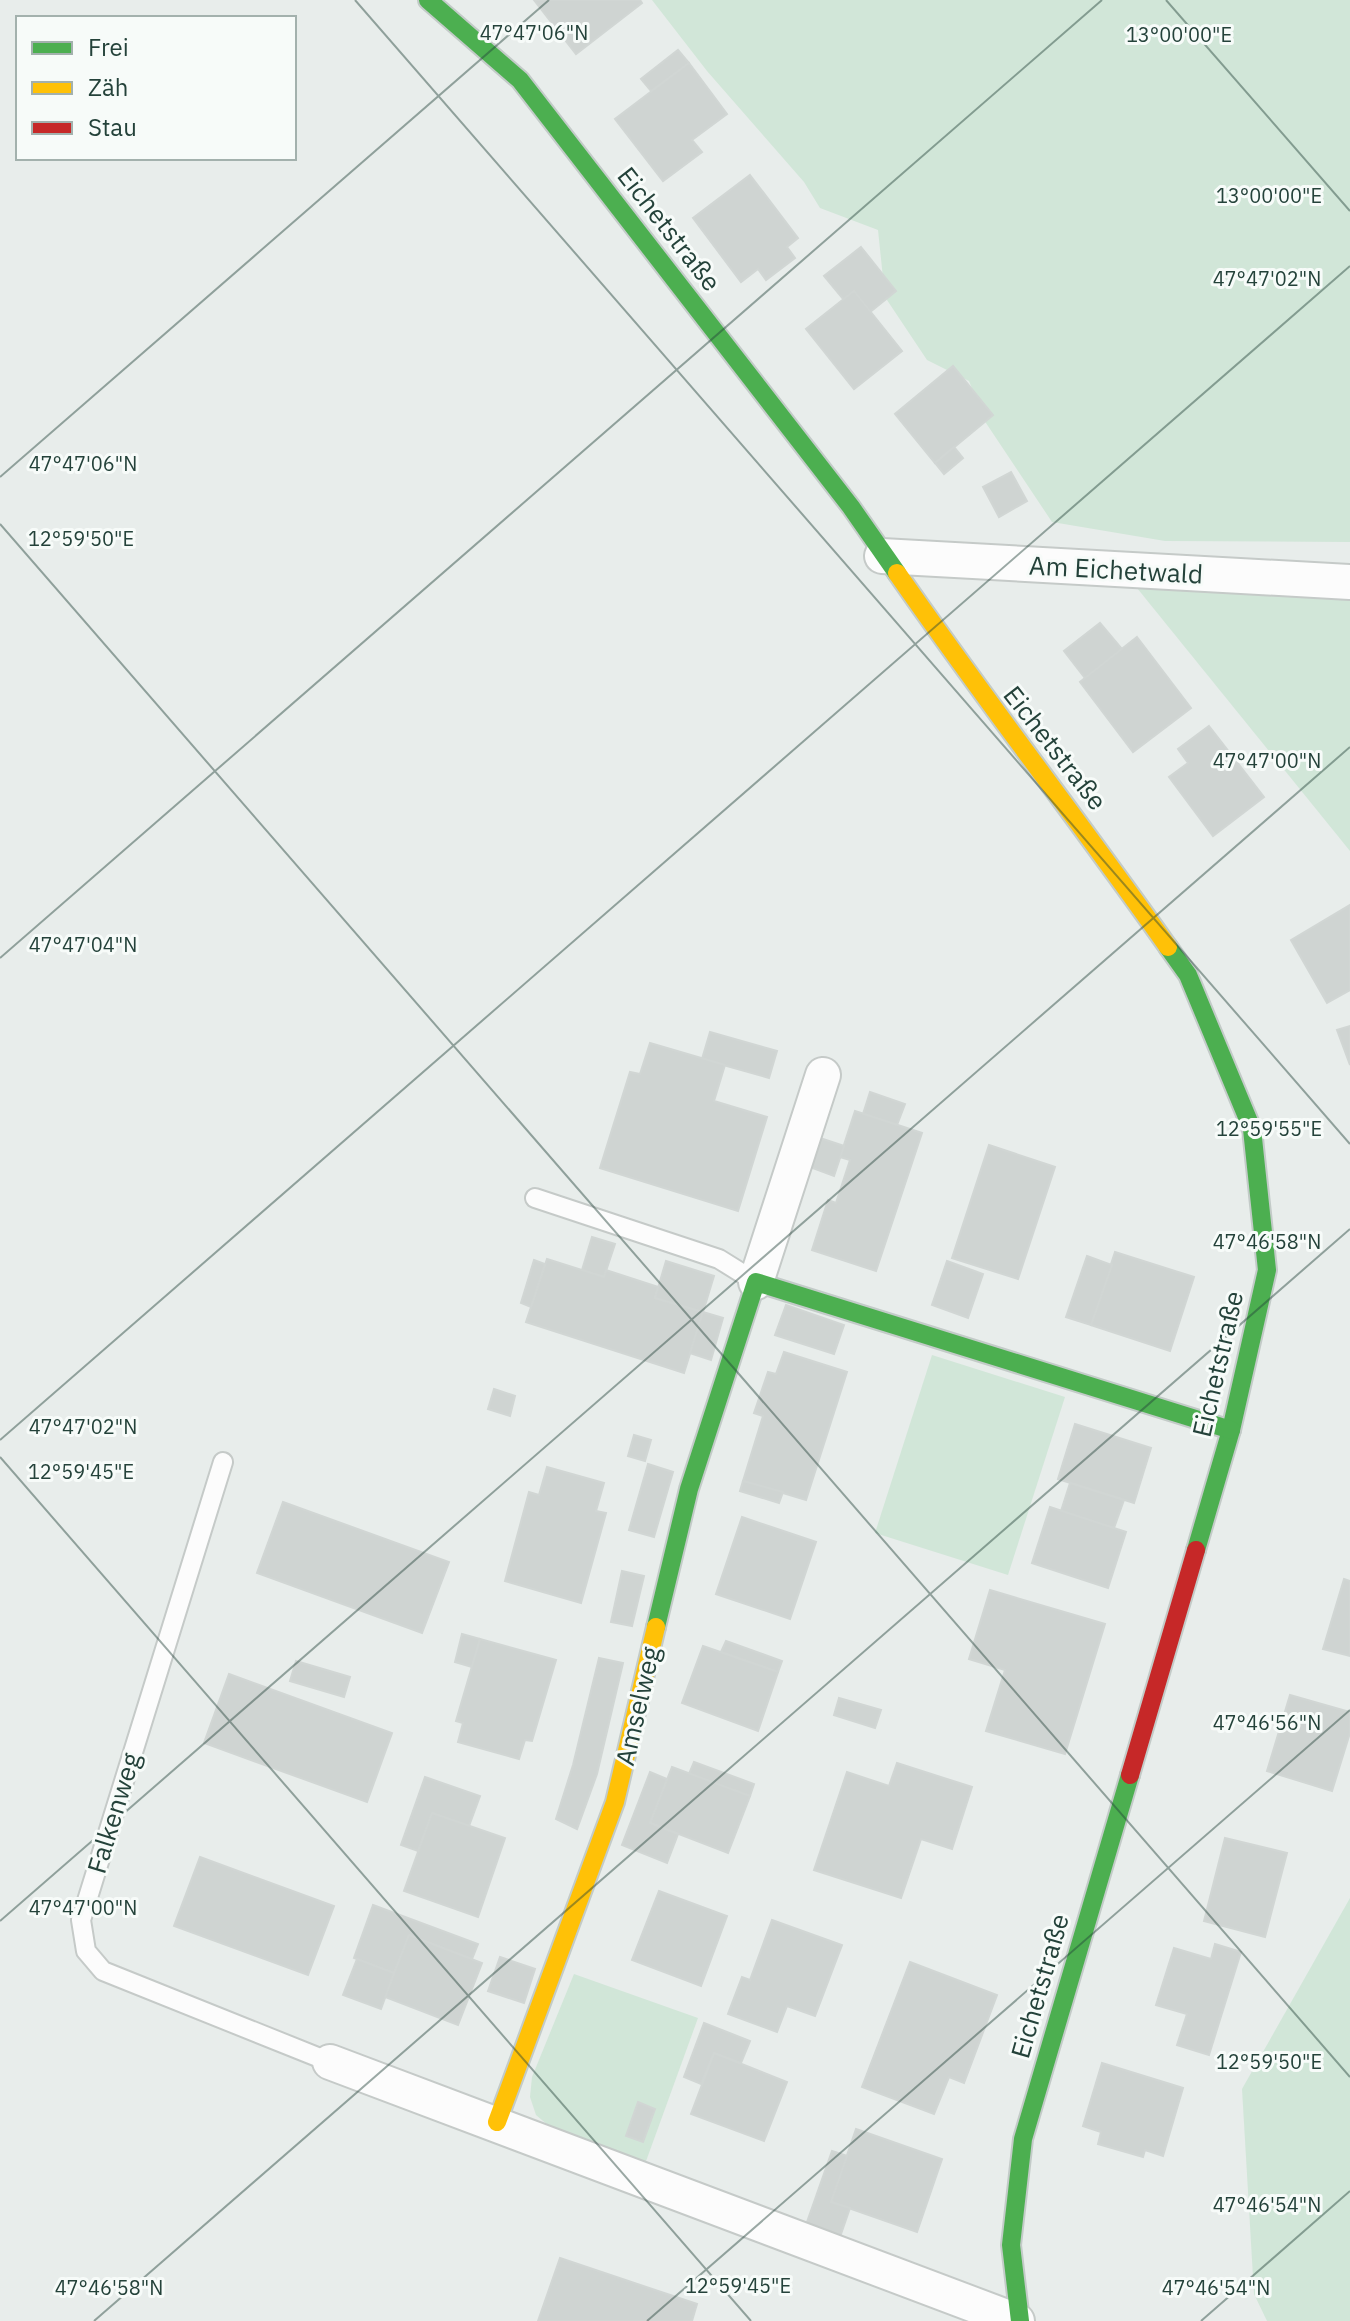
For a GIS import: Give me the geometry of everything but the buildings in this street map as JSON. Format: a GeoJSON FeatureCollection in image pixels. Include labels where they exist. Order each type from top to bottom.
{"type":"FeatureCollection","features":[{"type":"Feature","properties":{"kind":"street","name":"Eichetstraße"},"geometry":{"type":"LineString","coordinates":[[428,0],[492,52],[560,131],[851,507],[882,556],[977,689],[1066,803],[1188,975],[1252,1129],[1267,1270],[1231,1430],[1023,2139],[1011,2245],[1018,2321]]}},
{"type":"Feature","properties":{"kind":"street","name":"Am Eichetwald"},"geometry":{"type":"LineString","coordinates":[[882,556],[1350,582]]}},
{"type":"Feature","properties":{"kind":"street","name":"Amselweg"},"geometry":{"type":"LineString","coordinates":[[497,2122],[615,1802],[689,1489],[823,1075]]}},
{"type":"Feature","properties":{"kind":"street"},"geometry":{"type":"LineString","coordinates":[[756,1282],[1231,1430]]}},
{"type":"Feature","properties":{"kind":"street"},"geometry":{"type":"LineString","coordinates":[[330,2062],[497,2122],[1018,2321]]}},
{"type":"Feature","properties":{"kind":"lane"},"geometry":{"type":"LineString","coordinates":[[535,1198],[719,1259],[756,1282]]}},
{"type":"Feature","properties":{"kind":"lane","name":"Falkenweg"},"geometry":{"type":"LineString","coordinates":[[223,1462],[81,1920],[86,1951],[103,1971],[330,2062]]}},
{"type":"Feature","properties":{"kind":"green space"},"geometry":{"type":"Polygon","coordinates":[[[652,0],[1350,0],[1350,542],[1165,541],[1052,522],[986,423],[969,381],[927,360],[885,297],[878,230],[820,208],[804,182],[707,71],[652,0]]]}},
{"type":"Feature","properties":{"kind":"green space"},"geometry":{"type":"Polygon","coordinates":[[[1137,588],[1350,598],[1350,851],[1137,588]]]}},
{"type":"Feature","properties":{"kind":"green space"},"geometry":{"type":"Polygon","coordinates":[[[932,1355],[1065,1397],[1008,1575],[875,1533],[932,1355]]]}},
{"type":"Feature","properties":{"kind":"green space"},"geometry":{"type":"Polygon","coordinates":[[[1350,1898],[1350,2321],[1267,2321],[1254,2294],[1242,2089],[1350,1898]]]}},
{"type":"Feature","properties":{"kind":"green space"},"geometry":{"type":"Polygon","coordinates":[[[574,1974],[698,2018],[645,2164],[555,2131],[536,2115],[530,2097],[532,2077],[574,1974]]]}},
{"type":"Feature","properties":{"kind":"traffic: fast"},"geometry":{"type":"LineString","coordinates":[[428,0],[520,80],[851,507],[897,573]]}},
{"type":"Feature","properties":{"kind":"traffic: fast"},"geometry":{"type":"LineString","coordinates":[[1168,947],[1188,975],[1252,1129],[1267,1270],[1231,1430],[1196,1550]]}},
{"type":"Feature","properties":{"kind":"traffic: fast"},"geometry":{"type":"LineString","coordinates":[[656,1627],[689,1489],[756,1282],[1231,1430]]}},
{"type":"Feature","properties":{"kind":"traffic: fast"},"geometry":{"type":"LineString","coordinates":[[1020,2321],[1011,2245],[1023,2139],[1130,1775]]}},
{"type":"Feature","properties":{"kind":"traffic: slow"},"geometry":{"type":"LineString","coordinates":[[897,573],[1168,947]]}},
{"type":"Feature","properties":{"kind":"traffic: slow"},"geometry":{"type":"LineString","coordinates":[[497,2122],[615,1802],[656,1627]]}},
{"type":"Feature","properties":{"kind":"traffic: jam"},"geometry":{"type":"LineString","coordinates":[[1130,1775],[1196,1550]]}}]}
